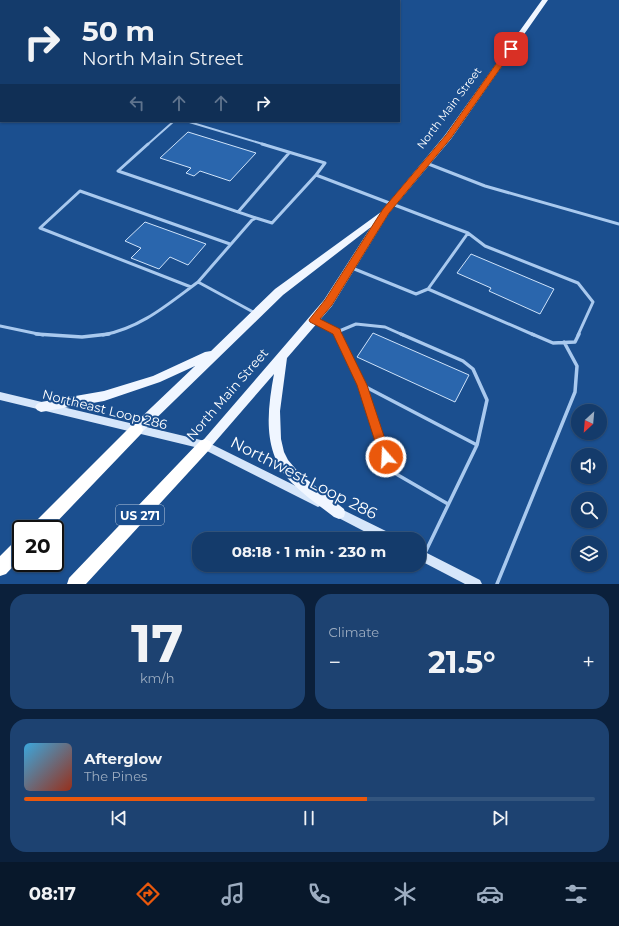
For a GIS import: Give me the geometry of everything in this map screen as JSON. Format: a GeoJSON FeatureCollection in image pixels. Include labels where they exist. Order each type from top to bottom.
{"type":"FeatureCollection","features":[{"type":"Feature","properties":{"kind":"highway","name":"North Main Street"},"geometry":{"type":"LineString","coordinates":[[48,520],[136,430]]}},
{"type":"Feature","properties":{"kind":"highway","name":"North Main Street"},"geometry":{"type":"LineString","coordinates":[[75,584],[205,445]]}},
{"type":"Feature","properties":{"kind":"highway"},"geometry":{"type":"LineString","coordinates":[[0,568],[12,556]]}},
{"type":"Feature","properties":{"kind":"main road","name":"North Main Street"},"geometry":{"type":"LineString","coordinates":[[205,445],[328,303],[390,207],[448,137],[545,0]]}},
{"type":"Feature","properties":{"kind":"main road","name":"North Main Street"},"geometry":{"type":"LineString","coordinates":[[136,430],[279,292],[390,207]]}},
{"type":"Feature","properties":{"kind":"main road"},"geometry":{"type":"LineString","coordinates":[[41,406],[104,396],[156,379],[217,351]]}},
{"type":"Feature","properties":{"kind":"main road"},"geometry":{"type":"LineString","coordinates":[[282,356],[274,409],[275,444],[284,464],[301,482],[339,513]]}},
{"type":"Feature","properties":{"kind":"main road","name":"Northeast Loop 286"},"geometry":{"type":"LineString","coordinates":[[0,396],[136,430],[205,445]]}},
{"type":"Feature","properties":{"kind":"main road","name":"Northwest Loop 286"},"geometry":{"type":"LineString","coordinates":[[205,445],[376,532]]}},
{"type":"Feature","properties":{"kind":"main road"},"geometry":{"type":"LineString","coordinates":[[426,558],[476,584]]}},
{"type":"Feature","properties":{"kind":"lane"},"geometry":{"type":"LineString","coordinates":[[173,122],[118,171],[272,223],[325,163],[189,122]]}},
{"type":"Feature","properties":{"kind":"lane"},"geometry":{"type":"LineString","coordinates":[[238,212],[289,152]]}},
{"type":"Feature","properties":{"kind":"lane"},"geometry":{"type":"LineString","coordinates":[[426,163],[485,186],[619,224]]}},
{"type":"Feature","properties":{"kind":"lane"},"geometry":{"type":"LineString","coordinates":[[316,175],[390,207],[468,233],[485,246],[578,283],[594,302],[575,342],[553,343],[428,289]]}},
{"type":"Feature","properties":{"kind":"lane"},"geometry":{"type":"LineString","coordinates":[[191,287],[40,228],[80,191],[230,244]]}},
{"type":"Feature","properties":{"kind":"lane"},"geometry":{"type":"LineString","coordinates":[[0,326],[43,335],[92,337],[129,328],[152,315],[198,282],[230,244],[256,218]]}},
{"type":"Feature","properties":{"kind":"lane"},"geometry":{"type":"LineString","coordinates":[[351,267],[416,294],[428,289],[468,233]]}},
{"type":"Feature","properties":{"kind":"lane"},"geometry":{"type":"LineString","coordinates":[[198,282],[256,314]]}},
{"type":"Feature","properties":{"kind":"lane"},"geometry":{"type":"LineString","coordinates":[[314,320],[336,332],[362,385],[391,471],[448,504]]}},
{"type":"Feature","properties":{"kind":"lane"},"geometry":{"type":"LineString","coordinates":[[336,332],[356,324],[385,327],[463,361],[474,369],[487,400],[477,445],[426,546]]}},
{"type":"Feature","properties":{"kind":"lane"},"geometry":{"type":"LineString","coordinates":[[497,584],[575,392],[577,366],[564,342]]}},
{"type":"Feature","properties":{"kind":"lane"},"geometry":{"type":"LineString","coordinates":[[362,385],[477,445]]}},
{"type":"Feature","properties":{"kind":"building"},"geometry":{"type":"Polygon","coordinates":[[[188,132],[256,153],[230,181],[200,171],[194,176],[186,173],[191,168],[160,158],[188,132]]]}},
{"type":"Feature","properties":{"kind":"building"},"geometry":{"type":"Polygon","coordinates":[[[145,222],[206,244],[188,265],[170,257],[159,269],[131,258],[141,248],[125,241],[145,222]]]}},
{"type":"Feature","properties":{"kind":"building"},"geometry":{"type":"Polygon","coordinates":[[[471,254],[554,289],[540,314],[489,291],[491,288],[457,273],[471,254]]]}},
{"type":"Feature","properties":{"kind":"building"},"geometry":{"type":"Polygon","coordinates":[[[373,333],[469,375],[455,402],[357,357],[373,333]]]}},
{"type":"Feature","properties":{"kind":"route"},"geometry":{"type":"LineString","coordinates":[[386,457],[362,385],[336,332],[314,320],[328,303],[386,211],[448,137],[511,49]]}}]}
